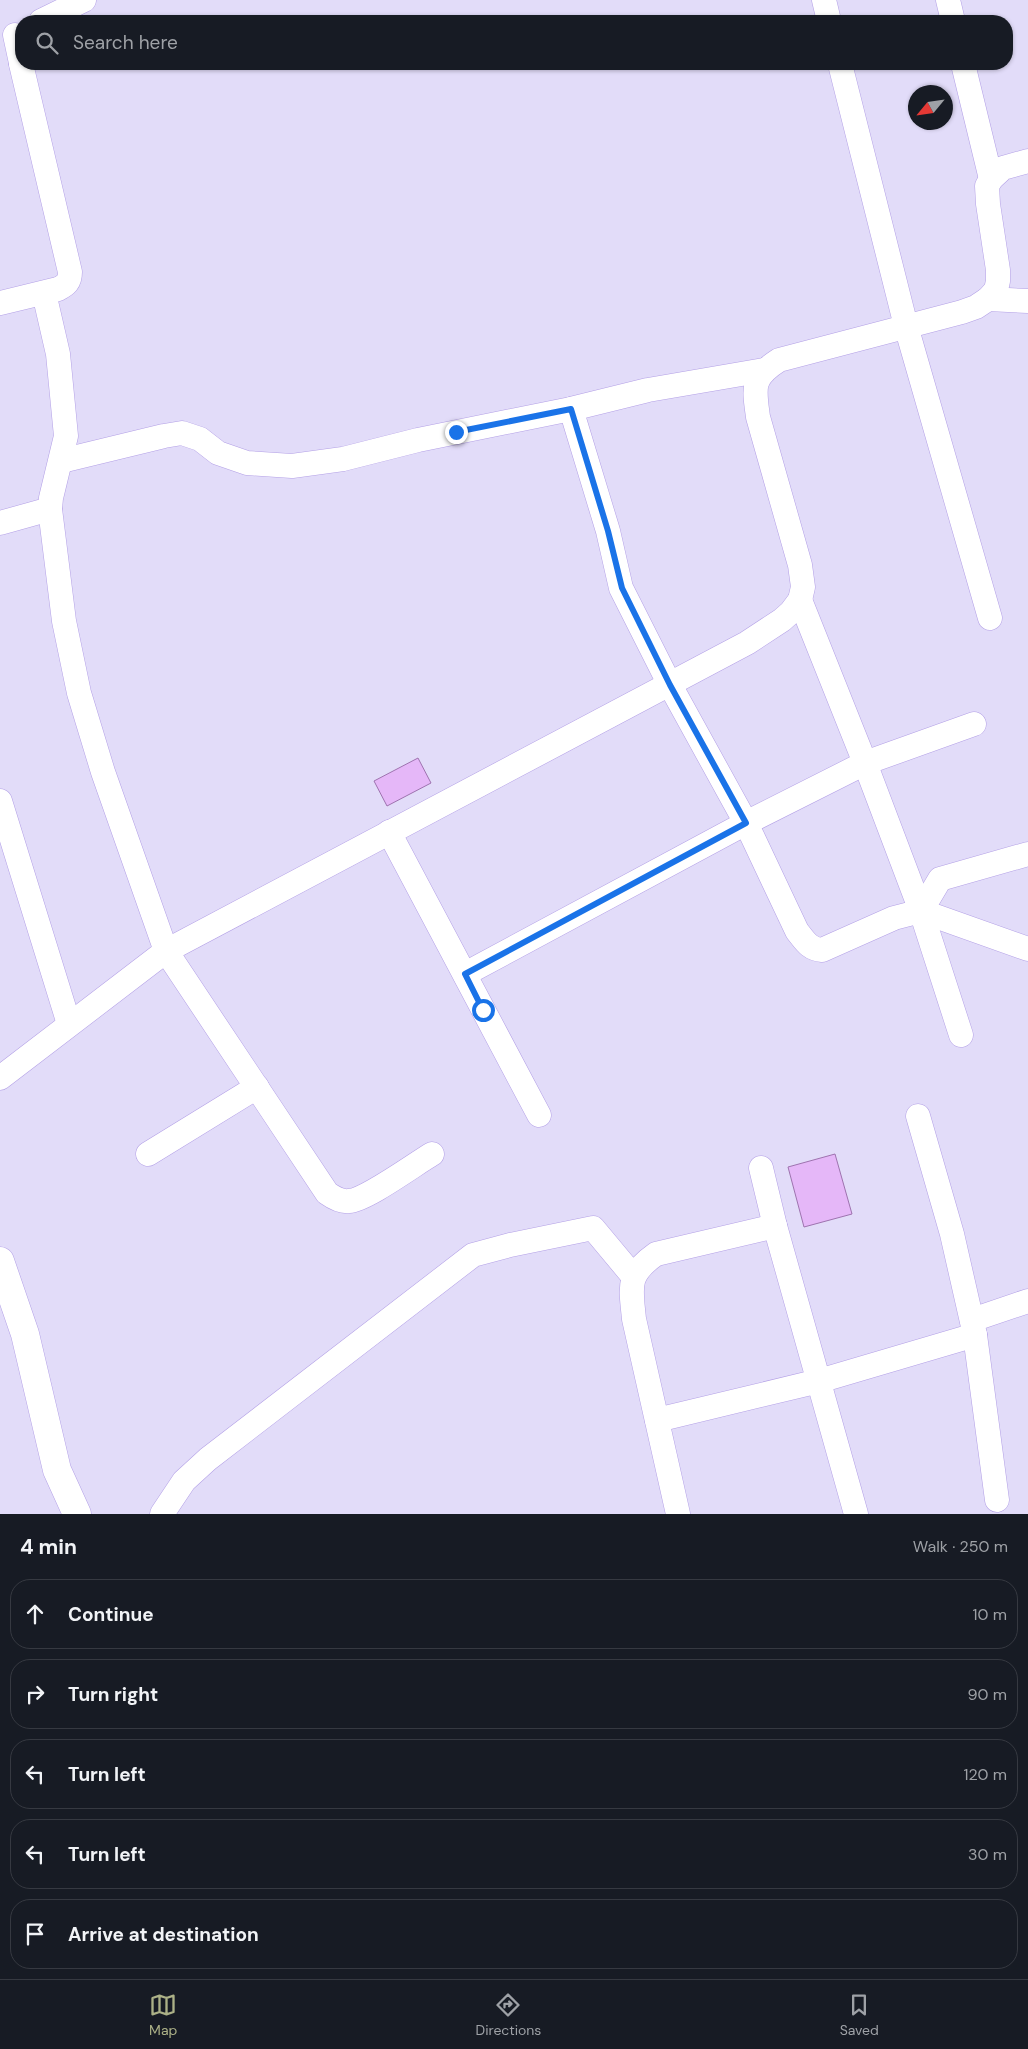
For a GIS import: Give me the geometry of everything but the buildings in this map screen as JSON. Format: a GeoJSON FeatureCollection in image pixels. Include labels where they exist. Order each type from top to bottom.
{"type":"FeatureCollection","features":[{"type":"Feature","properties":{"kind":"street"},"geometry":{"type":"LineString","coordinates":[[53,15],[84,0]]}},
{"type":"Feature","properties":{"kind":"street"},"geometry":{"type":"LineString","coordinates":[[824,0],[828,15]]}},
{"type":"Feature","properties":{"kind":"street"},"geometry":{"type":"LineString","coordinates":[[948,0],[952,15]]}},
{"type":"Feature","properties":{"kind":"street"},"geometry":{"type":"LineString","coordinates":[[0,302],[58,290],[66,285],[70,279],[70,272],[23,70]]}},
{"type":"Feature","properties":{"kind":"street"},"geometry":{"type":"LineString","coordinates":[[842,70],[906,326],[990,618]]}},
{"type":"Feature","properties":{"kind":"street"},"geometry":{"type":"LineString","coordinates":[[964,70],[991,179]]}},
{"type":"Feature","properties":{"kind":"street"},"geometry":{"type":"LineString","coordinates":[[0,1078],[166,951],[670,685],[747,643],[791,612],[800,600],[802,587],[800,565],[758,417],[755,392],[757,381],[764,370],[779,360],[962,312],[976,307],[988,299],[996,290],[998,276],[988,204],[988,186],[991,179],[1003,168],[1028,162]]}},
{"type":"Feature","properties":{"kind":"street"},"geometry":{"type":"LineString","coordinates":[[44,293],[58,354],[66,436],[50,509],[64,621],[79,693],[106,781],[166,951],[327,1193],[335,1199],[349,1201],[358,1199],[432,1154]]}},
{"type":"Feature","properties":{"kind":"street"},"geometry":{"type":"LineString","coordinates":[[988,299],[1028,301]]}},
{"type":"Feature","properties":{"kind":"street"},"geometry":{"type":"LineString","coordinates":[[61,461],[182,433],[200,439],[218,453],[247,463],[292,466],[343,459],[418,440],[571,409],[648,390],[764,370]]}},
{"type":"Feature","properties":{"kind":"street"},"geometry":{"type":"LineString","coordinates":[[571,409],[606,523],[622,588],[670,685],[746,823],[797,931],[806,944],[814,949],[831,948],[894,918],[921,911],[1028,949]]}},
{"type":"Feature","properties":{"kind":"street"},"geometry":{"type":"LineString","coordinates":[[0,523],[50,509]]}},
{"type":"Feature","properties":{"kind":"street"},"geometry":{"type":"LineString","coordinates":[[800,600],[921,911],[961,1035]]}},
{"type":"Feature","properties":{"kind":"street"},"geometry":{"type":"LineString","coordinates":[[465,974],[746,823],[865,763],[974,724]]}},
{"type":"Feature","properties":{"kind":"street"},"geometry":{"type":"LineString","coordinates":[[0,802],[69,1024]]}},
{"type":"Feature","properties":{"kind":"street"},"geometry":{"type":"LineString","coordinates":[[389,832],[539,1115]]}},
{"type":"Feature","properties":{"kind":"street"},"geometry":{"type":"LineString","coordinates":[[921,911],[940,878],[1028,854]]}},
{"type":"Feature","properties":{"kind":"street"},"geometry":{"type":"LineString","coordinates":[[148,1154],[257,1087]]}},
{"type":"Feature","properties":{"kind":"street"},"geometry":{"type":"LineString","coordinates":[[918,1116],[952,1234],[973,1328],[997,1500]]}},
{"type":"Feature","properties":{"kind":"street"},"geometry":{"type":"LineString","coordinates":[[761,1168],[775,1226],[856,1514]]}},
{"type":"Feature","properties":{"kind":"street"},"geometry":{"type":"LineString","coordinates":[[678,1514],[634,1319],[631,1290],[633,1276],[644,1262],[656,1254],[775,1226]]}},
{"type":"Feature","properties":{"kind":"street"},"geometry":{"type":"LineString","coordinates":[[162,1514],[184,1481],[208,1459],[473,1255],[510,1245],[593,1228],[633,1276]]}},
{"type":"Feature","properties":{"kind":"street"},"geometry":{"type":"LineString","coordinates":[[0,1261],[25,1334],[57,1470],[77,1514]]}},
{"type":"Feature","properties":{"kind":"street"},"geometry":{"type":"LineString","coordinates":[[657,1420],[819,1381],[973,1328],[1028,1301]]}},
{"type":"Feature","properties":{"kind":"route"},"geometry":{"type":"LineString","coordinates":[[456,432],[571,409],[600,501],[622,588],[670,685],[746,823],[465,974],[483,1010]]}}]}
